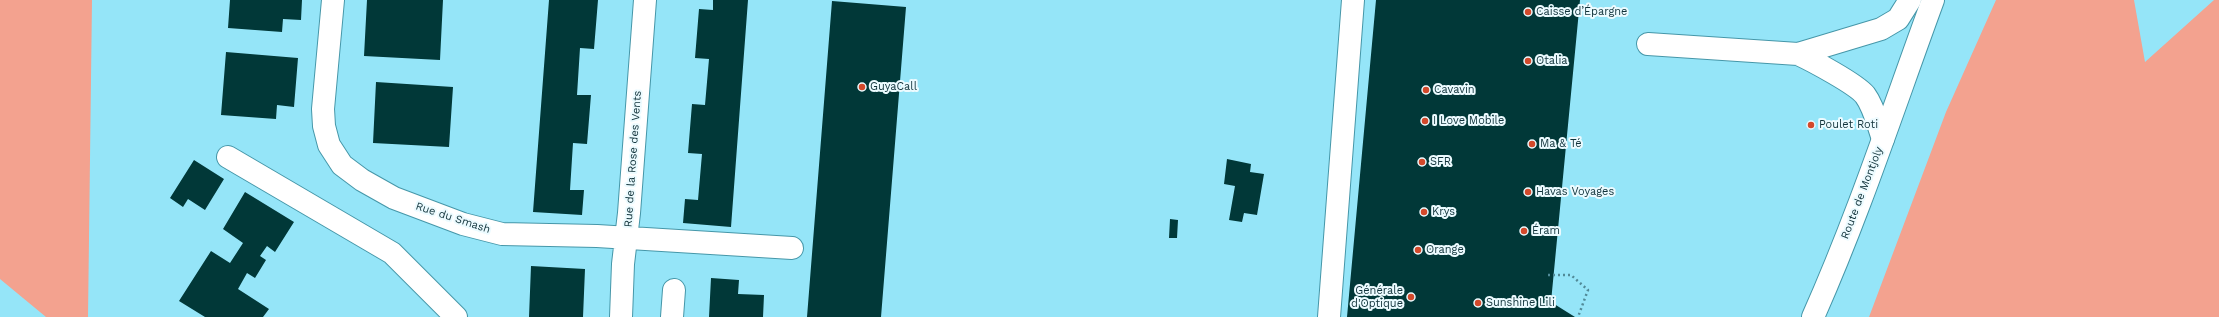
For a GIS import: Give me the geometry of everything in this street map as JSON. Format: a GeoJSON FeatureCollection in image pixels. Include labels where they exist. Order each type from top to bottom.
{"type":"FeatureCollection","features":[{"type":"Feature","properties":{"kind":"street","name":"Rue du Smash"},"geometry":{"type":"LineString","coordinates":[[333,0],[323,109],[324,126],[329,145],[342,165],[362,180],[394,198],[463,224],[502,234],[627,237],[792,248]]}},
{"type":"Feature","properties":{"kind":"street","name":"Rue de la Rose des Vents"},"geometry":{"type":"LineString","coordinates":[[621,317],[623,264],[627,237],[645,0]]}},
{"type":"Feature","properties":{"kind":"street"},"geometry":{"type":"LineString","coordinates":[[1329,317],[1353,0]]}},
{"type":"Feature","properties":{"kind":"street"},"geometry":{"type":"LineString","coordinates":[[1648,44],[1798,54],[1881,29],[1898,19],[1910,0]]}},
{"type":"Feature","properties":{"kind":"street","name":"Route de Montjoly"},"geometry":{"type":"LineString","coordinates":[[1813,317],[1828,284],[1883,139],[1932,0]]}},
{"type":"Feature","properties":{"kind":"street"},"geometry":{"type":"LineString","coordinates":[[1798,54],[1817,63],[1864,94],[1870,103],[1883,139]]}},
{"type":"Feature","properties":{"kind":"street"},"geometry":{"type":"LineString","coordinates":[[228,157],[392,253],[440,298],[456,317]]}},
{"type":"Feature","properties":{"kind":"street"},"geometry":{"type":"LineString","coordinates":[[672,317],[674,290]]}},
{"type":"Feature","properties":{"kind":"path"},"geometry":{"type":"LineString","coordinates":[[1548,275],[1571,275],[1588,290],[1578,317]]}},
{"type":"Feature","properties":{"kind":"shaded area"},"geometry":{"type":"Polygon","coordinates":[[[0,0],[92,0],[88,317],[46,317],[0,279],[0,0]]]}},
{"type":"Feature","properties":{"kind":"shaded area"},"geometry":{"type":"Polygon","coordinates":[[[1996,0],[2134,0],[2145,62],[2214,0],[2219,0],[2219,317],[1869,317],[1946,112],[1996,0]]]}},
{"type":"Feature","properties":{"kind":"building"},"geometry":{"type":"Polygon","coordinates":[[[230,0],[302,0],[301,20],[283,19],[282,32],[228,28],[230,0]]]}},
{"type":"Feature","properties":{"kind":"building"},"geometry":{"type":"Polygon","coordinates":[[[367,0],[443,0],[440,60],[364,56],[367,0]]]}},
{"type":"Feature","properties":{"kind":"building"},"geometry":{"type":"Polygon","coordinates":[[[549,0],[598,0],[594,49],[580,48],[577,95],[591,95],[587,144],[573,143],[570,190],[584,190],[582,215],[533,212],[549,0]]]}},
{"type":"Feature","properties":{"kind":"building"},"geometry":{"type":"Polygon","coordinates":[[[713,0],[748,0],[731,227],[683,223],[685,199],[698,200],[702,154],[688,153],[692,104],[705,105],[709,59],[695,58],[699,9],[713,10],[713,0]]]}},
{"type":"Feature","properties":{"kind":"building"},"geometry":{"type":"Polygon","coordinates":[[[1376,0],[1580,0],[1551,302],[1575,317],[1347,317],[1376,0]]]}},
{"type":"Feature","properties":{"kind":"building"},"geometry":{"type":"Polygon","coordinates":[[[832,1],[906,7],[881,317],[807,317],[832,1]]]}},
{"type":"Feature","properties":{"kind":"building"},"geometry":{"type":"Polygon","coordinates":[[[226,52],[298,58],[294,107],[277,105],[276,119],[221,115],[226,52]]]}},
{"type":"Feature","properties":{"kind":"building"},"geometry":{"type":"Polygon","coordinates":[[[376,82],[453,87],[449,147],[373,143],[376,82]]]}},
{"type":"Feature","properties":{"kind":"building"},"geometry":{"type":"Polygon","coordinates":[[[1227,159],[1251,164],[1250,172],[1264,174],[1257,215],[1244,213],[1242,222],[1229,220],[1235,186],[1224,184],[1227,159]]]}},
{"type":"Feature","properties":{"kind":"building"},"geometry":{"type":"Polygon","coordinates":[[[194,160],[224,179],[205,210],[188,199],[183,207],[170,198],[194,160]]]}},
{"type":"Feature","properties":{"kind":"building"},"geometry":{"type":"Polygon","coordinates":[[[245,192],[294,222],[275,252],[267,246],[260,256],[266,260],[255,278],[247,273],[238,289],[269,309],[263,317],[205,317],[179,301],[211,251],[230,263],[243,243],[223,229],[245,192]]]}},
{"type":"Feature","properties":{"kind":"building"},"geometry":{"type":"Polygon","coordinates":[[[1170,219],[1178,220],[1177,238],[1169,238],[1170,219]]]}},
{"type":"Feature","properties":{"kind":"building"},"geometry":{"type":"Polygon","coordinates":[[[531,266],[585,269],[583,317],[529,317],[531,266]]]}},
{"type":"Feature","properties":{"kind":"building"},"geometry":{"type":"Polygon","coordinates":[[[711,278],[739,280],[738,294],[764,295],[763,317],[709,317],[711,278]]]}},
{"type":"Feature","properties":{"kind":"place","name":"Caisse d’Épargne"},"geometry":{"type":"Point","coordinates":[1528,12]}},
{"type":"Feature","properties":{"kind":"place","name":"Otalia"},"geometry":{"type":"Point","coordinates":[1528,61]}},
{"type":"Feature","properties":{"kind":"place","name":"GuyaCall"},"geometry":{"type":"Point","coordinates":[862,87]}},
{"type":"Feature","properties":{"kind":"place","name":"Cavavin"},"geometry":{"type":"Point","coordinates":[1426,90]}},
{"type":"Feature","properties":{"kind":"place","name":"I Love Mobile"},"geometry":{"type":"Point","coordinates":[1425,121]}},
{"type":"Feature","properties":{"kind":"place","name":"Poulet Roti"},"geometry":{"type":"Point","coordinates":[1811,125]}},
{"type":"Feature","properties":{"kind":"place","name":"Ma & Té"},"geometry":{"type":"Point","coordinates":[1532,144]}},
{"type":"Feature","properties":{"kind":"place","name":"SFR"},"geometry":{"type":"Point","coordinates":[1422,162]}},
{"type":"Feature","properties":{"kind":"place","name":"Havas Voyages"},"geometry":{"type":"Point","coordinates":[1528,192]}},
{"type":"Feature","properties":{"kind":"place","name":"Krys"},"geometry":{"type":"Point","coordinates":[1424,212]}},
{"type":"Feature","properties":{"kind":"place","name":"Éram"},"geometry":{"type":"Point","coordinates":[1524,231]}},
{"type":"Feature","properties":{"kind":"place","name":"Orange"},"geometry":{"type":"Point","coordinates":[1418,250]}},
{"type":"Feature","properties":{"kind":"place","name":"Générale d'Optique"},"geometry":{"type":"Point","coordinates":[1411,297]}},
{"type":"Feature","properties":{"kind":"place","name":"Sunshine Lili"},"geometry":{"type":"Point","coordinates":[1478,303]}}]}
